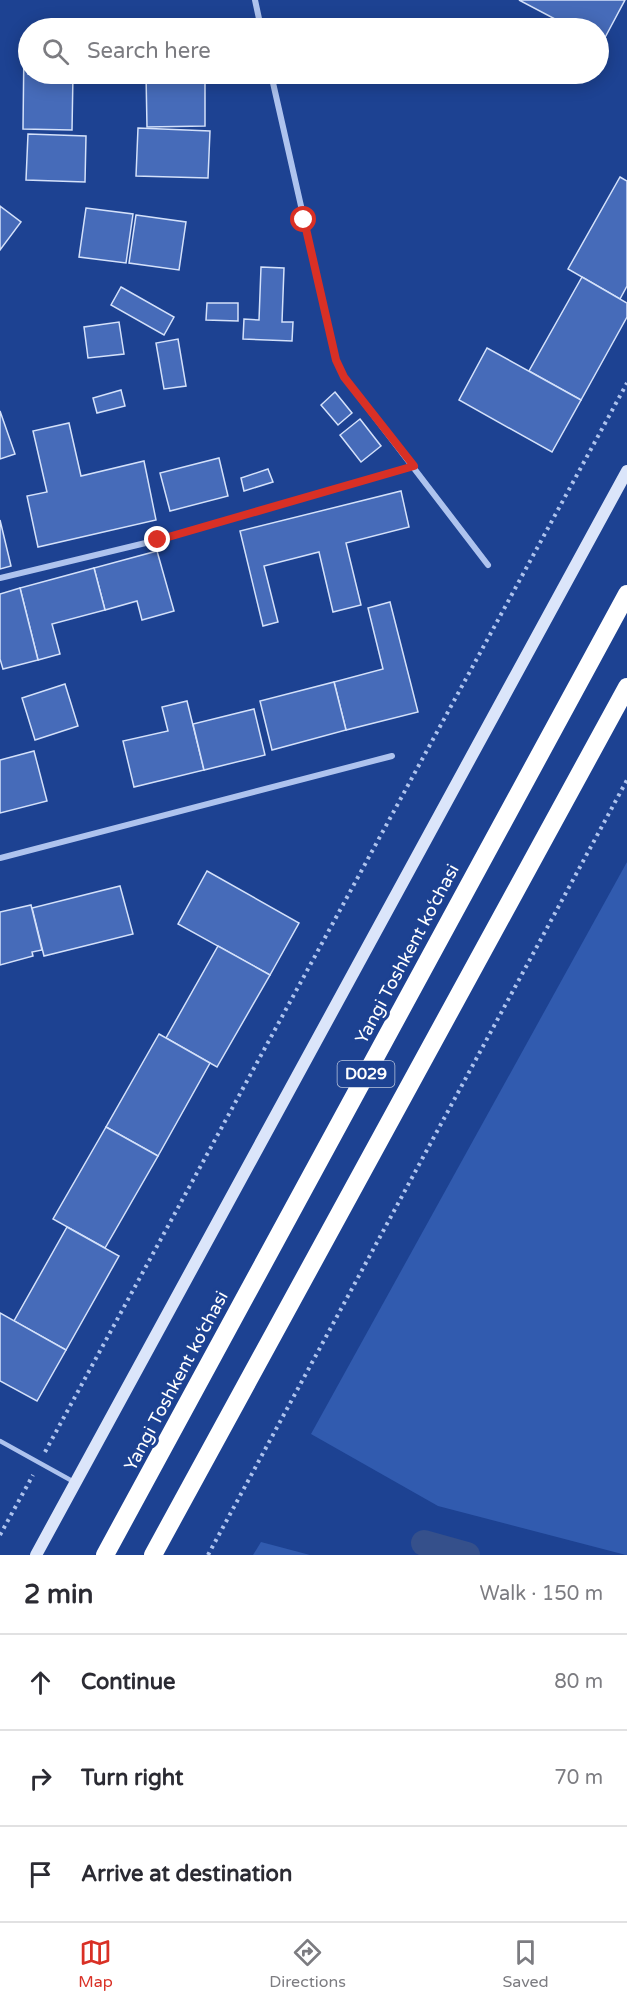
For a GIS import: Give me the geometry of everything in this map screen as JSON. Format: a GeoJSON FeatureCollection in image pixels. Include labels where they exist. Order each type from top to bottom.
{"type":"FeatureCollection","features":[{"type":"Feature","properties":{"kind":"highway","name":"Yangi Toshkent ko‘chasi"},"geometry":{"type":"LineString","coordinates":[[105,1555],[627,594]]}},
{"type":"Feature","properties":{"kind":"highway","name":"D029"},"geometry":{"type":"LineString","coordinates":[[153,1555],[627,687]]}},
{"type":"Feature","properties":{"kind":"main road"},"geometry":{"type":"LineString","coordinates":[[36,1555],[627,471]]}},
{"type":"Feature","properties":{"kind":"street"},"geometry":{"type":"LineString","coordinates":[[255,0],[259,18]]}},
{"type":"Feature","properties":{"kind":"street"},"geometry":{"type":"LineString","coordinates":[[273,84],[336,360],[344,377],[488,565]]}},
{"type":"Feature","properties":{"kind":"street"},"geometry":{"type":"LineString","coordinates":[[0,578],[158,540],[414,466]]}},
{"type":"Feature","properties":{"kind":"street"},"geometry":{"type":"LineString","coordinates":[[0,858],[392,756]]}},
{"type":"Feature","properties":{"kind":"lane"},"geometry":{"type":"LineString","coordinates":[[0,1442],[76,1483]]}},
{"type":"Feature","properties":{"kind":"path"},"geometry":{"type":"LineString","coordinates":[[40,1462],[627,383]]}},
{"type":"Feature","properties":{"kind":"path"},"geometry":{"type":"LineString","coordinates":[[208,1555],[627,780]]}},
{"type":"Feature","properties":{"kind":"path"},"geometry":{"type":"LineString","coordinates":[[0,1535],[34,1473]]}},
{"type":"Feature","properties":{"kind":"shaded area"},"geometry":{"type":"Polygon","coordinates":[[[627,862],[626,1555],[438,1506],[311,1434],[627,862]]]}},
{"type":"Feature","properties":{"kind":"shaded area"},"geometry":{"type":"Polygon","coordinates":[[[261,1542],[310,1555],[253,1555],[261,1542]]]}},
{"type":"Feature","properties":{"kind":"building"},"geometry":{"type":"Polygon","coordinates":[[[519,0],[625,0],[609,30],[609,18],[553,18],[519,0]]]}},
{"type":"Feature","properties":{"kind":"building"},"geometry":{"type":"Polygon","coordinates":[[[24,84],[73,84],[72,130],[23,129],[24,84]]]}},
{"type":"Feature","properties":{"kind":"building"},"geometry":{"type":"Polygon","coordinates":[[[146,84],[205,84],[205,126],[147,127],[146,84]]]}},
{"type":"Feature","properties":{"kind":"building"},"geometry":{"type":"Polygon","coordinates":[[[138,128],[210,131],[208,178],[136,176],[138,128]]]}},
{"type":"Feature","properties":{"kind":"building"},"geometry":{"type":"Polygon","coordinates":[[[28,134],[86,136],[85,182],[26,180],[28,134]]]}},
{"type":"Feature","properties":{"kind":"building"},"geometry":{"type":"Polygon","coordinates":[[[620,177],[627,181],[627,286],[620,299],[568,269],[620,177]]]}},
{"type":"Feature","properties":{"kind":"building"},"geometry":{"type":"Polygon","coordinates":[[[0,206],[21,222],[0,250],[0,206]]]}},
{"type":"Feature","properties":{"kind":"building"},"geometry":{"type":"Polygon","coordinates":[[[86,208],[133,214],[126,263],[79,257],[86,208]]]}},
{"type":"Feature","properties":{"kind":"building"},"geometry":{"type":"Polygon","coordinates":[[[136,215],[186,222],[179,270],[129,263],[136,215]]]}},
{"type":"Feature","properties":{"kind":"building"},"geometry":{"type":"Polygon","coordinates":[[[261,267],[284,268],[282,322],[293,322],[292,341],[243,339],[244,319],[259,320],[261,267]]]}},
{"type":"Feature","properties":{"kind":"building"},"geometry":{"type":"Polygon","coordinates":[[[582,277],[627,303],[627,317],[581,400],[529,371],[582,277]]]}},
{"type":"Feature","properties":{"kind":"building"},"geometry":{"type":"Polygon","coordinates":[[[121,287],[174,317],[164,335],[111,305],[121,287]]]}},
{"type":"Feature","properties":{"kind":"building"},"geometry":{"type":"Polygon","coordinates":[[[207,303],[238,303],[238,321],[206,320],[207,303]]]}},
{"type":"Feature","properties":{"kind":"building"},"geometry":{"type":"Polygon","coordinates":[[[119,322],[124,354],[88,358],[84,327],[119,322]]]}},
{"type":"Feature","properties":{"kind":"building"},"geometry":{"type":"Polygon","coordinates":[[[178,339],[186,386],[164,389],[156,343],[178,339]]]}},
{"type":"Feature","properties":{"kind":"building"},"geometry":{"type":"Polygon","coordinates":[[[487,348],[581,400],[552,452],[459,400],[487,348]]]}},
{"type":"Feature","properties":{"kind":"building"},"geometry":{"type":"Polygon","coordinates":[[[121,390],[125,406],[97,413],[93,398],[121,390]]]}},
{"type":"Feature","properties":{"kind":"building"},"geometry":{"type":"Polygon","coordinates":[[[335,392],[352,413],[338,425],[321,405],[335,392]]]}},
{"type":"Feature","properties":{"kind":"building"},"geometry":{"type":"Polygon","coordinates":[[[0,411],[15,454],[0,459],[0,411]]]}},
{"type":"Feature","properties":{"kind":"building"},"geometry":{"type":"Polygon","coordinates":[[[360,419],[381,446],[361,462],[340,435],[360,419]]]}},
{"type":"Feature","properties":{"kind":"building"},"geometry":{"type":"Polygon","coordinates":[[[69,423],[81,476],[144,461],[156,520],[38,547],[27,496],[47,492],[33,431],[69,423]]]}},
{"type":"Feature","properties":{"kind":"building"},"geometry":{"type":"Polygon","coordinates":[[[219,458],[228,496],[170,511],[160,473],[219,458]]]}},
{"type":"Feature","properties":{"kind":"building"},"geometry":{"type":"Polygon","coordinates":[[[268,469],[273,482],[244,491],[241,478],[268,469]]]}},
{"type":"Feature","properties":{"kind":"building"},"geometry":{"type":"Polygon","coordinates":[[[401,491],[409,527],[346,543],[361,605],[333,612],[319,552],[264,566],[278,622],[263,626],[240,531],[401,491]]]}},
{"type":"Feature","properties":{"kind":"building"},"geometry":{"type":"Polygon","coordinates":[[[0,520],[11,566],[0,569],[0,520]]]}},
{"type":"Feature","properties":{"kind":"building"},"geometry":{"type":"Polygon","coordinates":[[[157,551],[174,611],[142,620],[137,601],[105,610],[94,568],[157,551]]]}},
{"type":"Feature","properties":{"kind":"building"},"geometry":{"type":"Polygon","coordinates":[[[94,568],[105,610],[52,624],[60,654],[38,660],[20,588],[94,568]]]}},
{"type":"Feature","properties":{"kind":"building"},"geometry":{"type":"Polygon","coordinates":[[[20,588],[38,660],[3,669],[0,659],[0,594],[20,588]]]}},
{"type":"Feature","properties":{"kind":"building"},"geometry":{"type":"Polygon","coordinates":[[[390,602],[418,712],[346,730],[334,682],[383,669],[368,608],[390,602]]]}},
{"type":"Feature","properties":{"kind":"building"},"geometry":{"type":"Polygon","coordinates":[[[334,682],[346,730],[272,750],[260,701],[334,682]]]}},
{"type":"Feature","properties":{"kind":"building"},"geometry":{"type":"Polygon","coordinates":[[[65,684],[78,726],[35,740],[22,698],[65,684]]]}},
{"type":"Feature","properties":{"kind":"building"},"geometry":{"type":"Polygon","coordinates":[[[187,701],[204,770],[134,787],[123,741],[168,731],[162,707],[187,701]]]}},
{"type":"Feature","properties":{"kind":"building"},"geometry":{"type":"Polygon","coordinates":[[[254,709],[265,755],[204,770],[193,724],[254,709]]]}},
{"type":"Feature","properties":{"kind":"building"},"geometry":{"type":"Polygon","coordinates":[[[34,751],[47,801],[0,813],[0,760],[34,751]]]}},
{"type":"Feature","properties":{"kind":"building"},"geometry":{"type":"Polygon","coordinates":[[[207,871],[299,923],[270,975],[178,924],[207,871]]]}},
{"type":"Feature","properties":{"kind":"building"},"geometry":{"type":"Polygon","coordinates":[[[120,886],[133,934],[44,956],[32,908],[120,886]]]}},
{"type":"Feature","properties":{"kind":"building"},"geometry":{"type":"Polygon","coordinates":[[[31,905],[42,950],[32,952],[33,956],[0,965],[0,912],[31,905]]]}},
{"type":"Feature","properties":{"kind":"building"},"geometry":{"type":"Polygon","coordinates":[[[218,946],[270,975],[217,1067],[166,1038],[218,946]]]}},
{"type":"Feature","properties":{"kind":"building"},"geometry":{"type":"Polygon","coordinates":[[[159,1034],[210,1063],[158,1156],[106,1127],[159,1034]]]}},
{"type":"Feature","properties":{"kind":"building"},"geometry":{"type":"Polygon","coordinates":[[[106,1127],[158,1156],[105,1248],[53,1219],[106,1127]]]}},
{"type":"Feature","properties":{"kind":"building"},"geometry":{"type":"Polygon","coordinates":[[[67,1227],[119,1256],[66,1350],[14,1321],[67,1227]]]}},
{"type":"Feature","properties":{"kind":"building"},"geometry":{"type":"Polygon","coordinates":[[[0,1313],[66,1350],[37,1401],[0,1381],[0,1313]]]}},
{"type":"Feature","properties":{"kind":"waterway"},"geometry":{"type":"LineString","coordinates":[[424,1543],[467,1555]]}},
{"type":"Feature","properties":{"kind":"route"},"geometry":{"type":"LineString","coordinates":[[158,540],[414,466],[344,377],[336,360],[304,220]]}}]}
